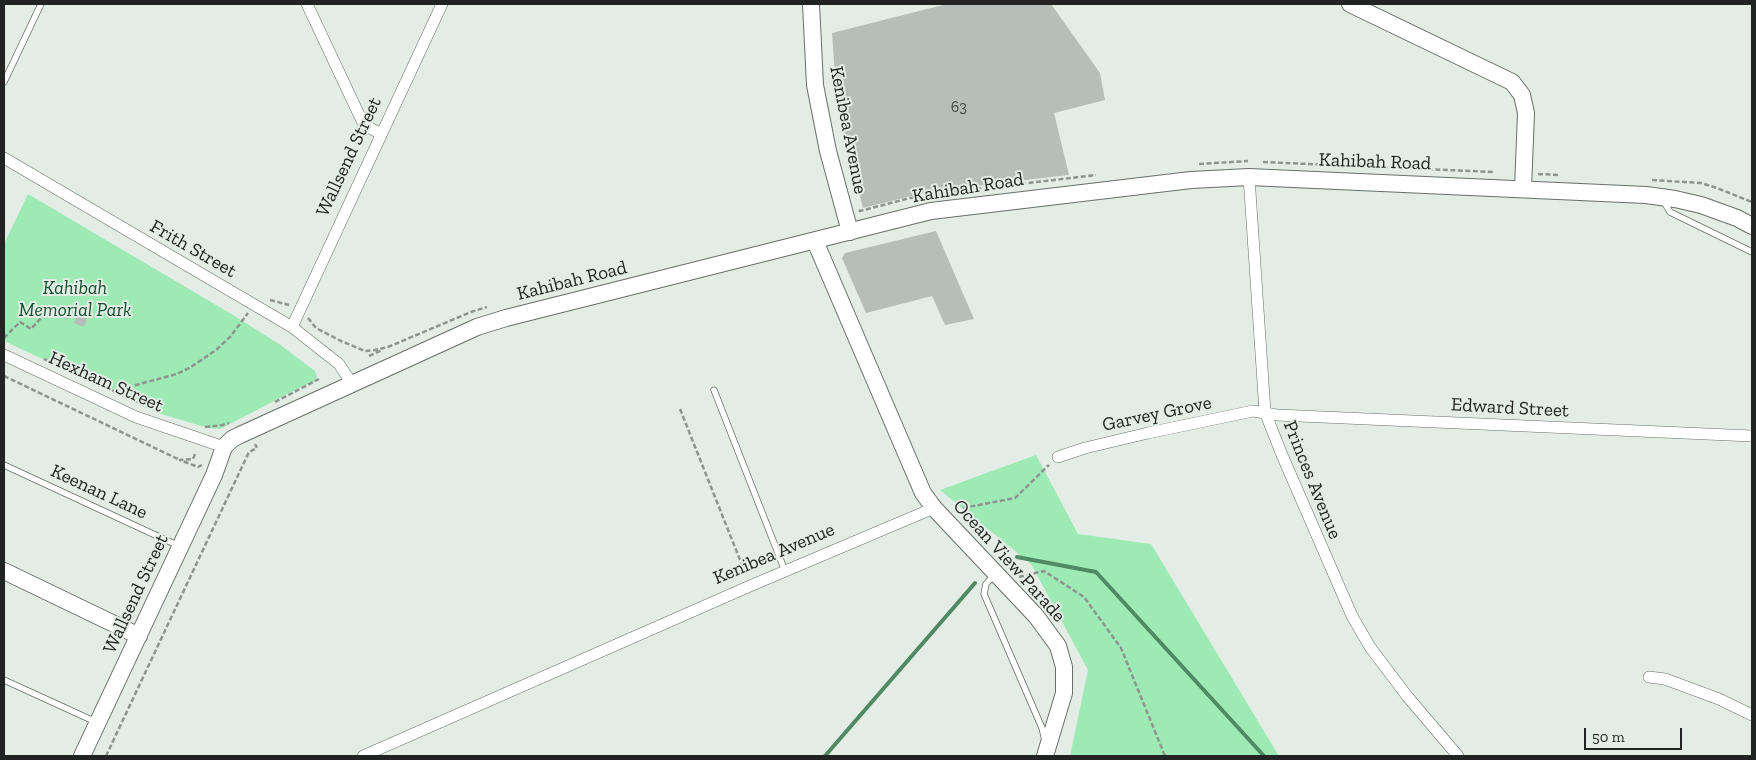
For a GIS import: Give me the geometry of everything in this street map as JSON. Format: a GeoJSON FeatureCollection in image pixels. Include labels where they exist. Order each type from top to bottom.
{"type":"FeatureCollection","features":[{"type":"Feature","properties":{"kind":"main road","name":"Kenibea Avenue"},"geometry":{"type":"LineString","coordinates":[[811,4],[815,85],[828,151],[850,232]]}},
{"type":"Feature","properties":{"kind":"main road"},"geometry":{"type":"LineString","coordinates":[[1350,4],[1512,82],[1522,96],[1526,113],[1523,188]]}},
{"type":"Feature","properties":{"kind":"main road","name":"Kahibah Road"},"geometry":{"type":"LineString","coordinates":[[224,447],[232,439],[240,435],[477,327],[506,318],[931,211],[1139,185],[1249,177],[1646,195],[1701,205],[1737,218],[1752,226]]}},
{"type":"Feature","properties":{"kind":"main road"},"geometry":{"type":"LineString","coordinates":[[814,241],[916,479],[934,508]]}},
{"type":"Feature","properties":{"kind":"main road","name":"Wallsend Street"},"geometry":{"type":"LineString","coordinates":[[82,756],[181,547],[214,475],[224,447]]}},
{"type":"Feature","properties":{"kind":"main road","name":"Ocean View Parade"},"geometry":{"type":"LineString","coordinates":[[934,508],[1036,616],[1058,646],[1062,656],[1065,679],[1064,693],[1046,753]]}},
{"type":"Feature","properties":{"kind":"main road"},"geometry":{"type":"LineString","coordinates":[[4,571],[139,636]]}},
{"type":"Feature","properties":{"kind":"street"},"geometry":{"type":"LineString","coordinates":[[307,4],[362,121],[381,134]]}},
{"type":"Feature","properties":{"kind":"street","name":"Wallsend Street"},"geometry":{"type":"LineString","coordinates":[[292,328],[442,4]]}},
{"type":"Feature","properties":{"kind":"street","name":"Frith Street"},"geometry":{"type":"LineString","coordinates":[[4,158],[292,328],[339,364],[352,384]]}},
{"type":"Feature","properties":{"kind":"street","name":"Princes Avenue"},"geometry":{"type":"LineString","coordinates":[[1249,177],[1266,412],[1285,464],[1352,616],[1370,647],[1407,696],[1458,756]]}},
{"type":"Feature","properties":{"kind":"street","name":"Hexham Street"},"geometry":{"type":"LineString","coordinates":[[4,355],[136,418],[224,447]]}},
{"type":"Feature","properties":{"kind":"street","name":"Garvey Grove"},"geometry":{"type":"LineString","coordinates":[[1058,456],[1148,433],[1253,411],[1266,412]]}},
{"type":"Feature","properties":{"kind":"street","name":"Edward Street"},"geometry":{"type":"LineString","coordinates":[[1266,412],[1287,415],[1752,436]]}},
{"type":"Feature","properties":{"kind":"street","name":"Kenibea Avenue"},"geometry":{"type":"LineString","coordinates":[[363,756],[378,753],[750,586],[934,508]]}},
{"type":"Feature","properties":{"kind":"street"},"geometry":{"type":"LineString","coordinates":[[1649,676],[1665,678],[1719,699],[1752,715]]}},
{"type":"Feature","properties":{"kind":"street"},"geometry":{"type":"LineString","coordinates":[[1439,735],[1446,756]]}},
{"type":"Feature","properties":{"kind":"lane"},"geometry":{"type":"LineString","coordinates":[[4,82],[41,4]]}},
{"type":"Feature","properties":{"kind":"lane"},"geometry":{"type":"LineString","coordinates":[[1662,197],[1670,212],[1752,252]]}},
{"type":"Feature","properties":{"kind":"lane"},"geometry":{"type":"LineString","coordinates":[[714,390],[785,571]]}},
{"type":"Feature","properties":{"kind":"lane","name":"Keenan Lane"},"geometry":{"type":"LineString","coordinates":[[4,464],[181,547]]}},
{"type":"Feature","properties":{"kind":"lane"},"geometry":{"type":"LineString","coordinates":[[999,576],[986,584],[984,594],[1042,728],[1046,753]]}},
{"type":"Feature","properties":{"kind":"lane"},"geometry":{"type":"LineString","coordinates":[[4,680],[98,723]]}},
{"type":"Feature","properties":{"kind":"path"},"geometry":{"type":"LineString","coordinates":[[857,204],[860,211],[934,194]]}},
{"type":"Feature","properties":{"kind":"path"},"geometry":{"type":"LineString","coordinates":[[113,391],[177,374],[191,367],[216,350],[230,336],[254,305]]}},
{"type":"Feature","properties":{"kind":"path"},"geometry":{"type":"LineString","coordinates":[[4,338],[20,322],[31,329],[41,318],[50,314],[60,314],[70,319]]}},
{"type":"Feature","properties":{"kind":"path"},"geometry":{"type":"LineString","coordinates":[[369,356],[388,347]]}},
{"type":"Feature","properties":{"kind":"path"},"geometry":{"type":"LineString","coordinates":[[39,357],[152,409]]}},
{"type":"Feature","properties":{"kind":"path"},"geometry":{"type":"LineString","coordinates":[[4,376],[180,460],[198,467],[202,465]]}},
{"type":"Feature","properties":{"kind":"path"},"geometry":{"type":"LineString","coordinates":[[268,405],[319,379]]}},
{"type":"Feature","properties":{"kind":"path"},"geometry":{"type":"LineString","coordinates":[[680,409],[750,586]]}},
{"type":"Feature","properties":{"kind":"path"},"geometry":{"type":"LineString","coordinates":[[200,425],[208,427],[223,425],[236,420]]}},
{"type":"Feature","properties":{"kind":"path"},"geometry":{"type":"LineString","coordinates":[[106,756],[241,468],[249,452],[257,448],[255,444]]}},
{"type":"Feature","properties":{"kind":"path"},"geometry":{"type":"LineString","coordinates":[[180,460],[193,458],[195,454]]}},
{"type":"Feature","properties":{"kind":"path"},"geometry":{"type":"LineString","coordinates":[[963,508],[1014,498],[1058,456]]}},
{"type":"Feature","properties":{"kind":"path"},"geometry":{"type":"LineString","coordinates":[[235,467],[241,468]]}},
{"type":"Feature","properties":{"kind":"path"},"geometry":{"type":"LineString","coordinates":[[999,576],[1044,571],[1084,597],[1121,648],[1165,756]]}},
{"type":"Feature","properties":{"kind":"green space","name":"Kahibah Memorial Park"},"geometry":{"type":"Polygon","coordinates":[[[28,194],[279,344],[315,371],[317,377],[314,382],[220,429],[208,428],[161,414],[4,341],[4,244],[28,194]]]}},
{"type":"Feature","properties":{"kind":"green space"},"geometry":{"type":"Polygon","coordinates":[[[1036,455],[1078,534],[1151,544],[1279,756],[1070,756],[1088,670],[1031,564],[940,490],[1036,455]]]}},
{"type":"Feature","properties":{"kind":"building"},"geometry":{"type":"Polygon","coordinates":[[[947,4],[1051,4],[1100,73],[1105,100],[1054,113],[1069,175],[931,191],[863,208],[844,133],[836,91],[832,33],[947,4]]]}},
{"type":"Feature","properties":{"kind":"building"},"geometry":{"type":"Polygon","coordinates":[[[936,231],[974,319],[945,325],[932,296],[866,313],[842,258],[845,253],[936,231]]]}},
{"type":"Feature","properties":{"kind":"building"},"geometry":{"type":"Polygon","coordinates":[[[78,314],[87,319],[84,327],[74,323],[78,314]]]}},
{"type":"Feature","properties":{"kind":"waterway"},"geometry":{"type":"LineString","coordinates":[[1017,557],[1096,572],[1264,756]]}},
{"type":"Feature","properties":{"kind":"waterway"},"geometry":{"type":"LineString","coordinates":[[825,756],[975,583]]}}]}
